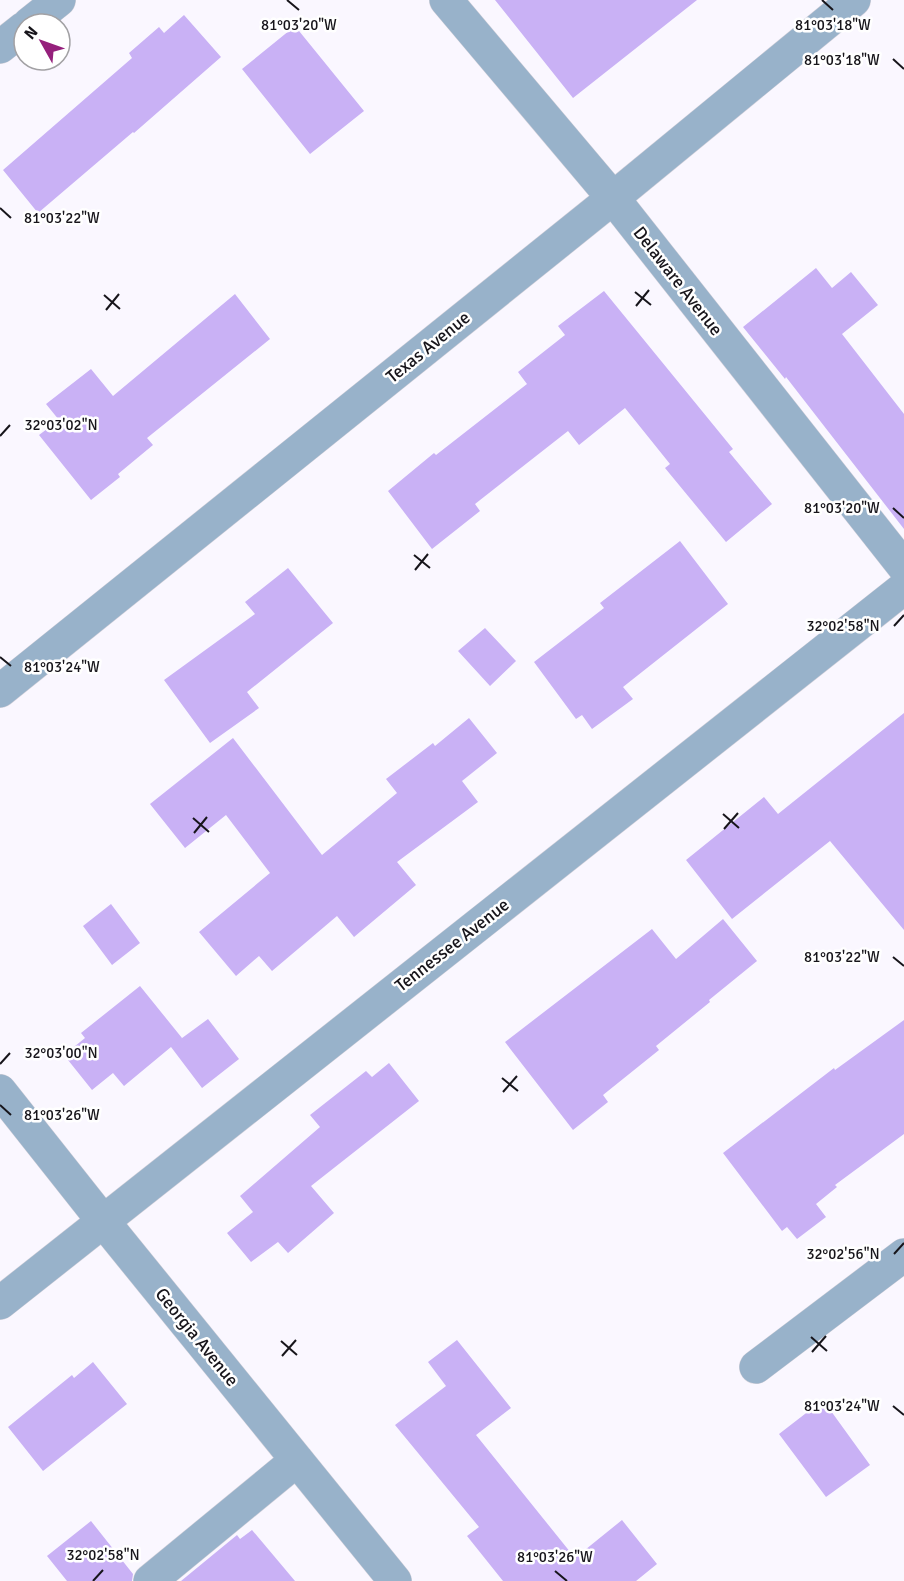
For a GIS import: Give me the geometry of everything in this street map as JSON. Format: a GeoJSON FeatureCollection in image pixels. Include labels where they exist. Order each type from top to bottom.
{"type":"FeatureCollection","features":[{"type":"Feature","properties":{"kind":"street"},"geometry":{"type":"LineString","coordinates":[[44,12],[59,0]]}},
{"type":"Feature","properties":{"kind":"street","name":"Delaware Avenue"},"geometry":{"type":"LineString","coordinates":[[446,0],[613,198],[904,567]]}},
{"type":"Feature","properties":{"kind":"street","name":"Texas Avenue"},"geometry":{"type":"LineString","coordinates":[[0,691],[613,198],[854,0]]}},
{"type":"Feature","properties":{"kind":"street"},"geometry":{"type":"LineString","coordinates":[[0,47],[12,38]]}},
{"type":"Feature","properties":{"kind":"street","name":"Tennessee Avenue"},"geometry":{"type":"LineString","coordinates":[[0,1303],[904,588]]}},
{"type":"Feature","properties":{"kind":"street","name":"Georgia Avenue"},"geometry":{"type":"LineString","coordinates":[[0,1091],[395,1581]]}},
{"type":"Feature","properties":{"kind":"street"},"geometry":{"type":"LineString","coordinates":[[756,1367],[904,1255]]}},
{"type":"Feature","properties":{"kind":"street"},"geometry":{"type":"LineString","coordinates":[[150,1581],[297,1460]]}},
{"type":"Feature","properties":{"kind":"building"},"geometry":{"type":"Polygon","coordinates":[[[495,0],[697,0],[573,98],[495,0]]]}},
{"type":"Feature","properties":{"kind":"building"},"geometry":{"type":"Polygon","coordinates":[[[184,15],[221,57],[38,213],[3,170],[132,58],[129,53],[159,27],[164,33],[184,15]]]}},
{"type":"Feature","properties":{"kind":"building"},"geometry":{"type":"Polygon","coordinates":[[[295,26],[364,111],[310,154],[242,69],[295,26]]]}},
{"type":"Feature","properties":{"kind":"building"},"geometry":{"type":"Polygon","coordinates":[[[816,268],[832,288],[851,272],[878,305],[842,334],[904,414],[904,529],[786,377],[785,379],[743,327],[816,268]]]}},
{"type":"Feature","properties":{"kind":"building"},"geometry":{"type":"Polygon","coordinates":[[[604,291],[733,449],[729,452],[772,504],[726,542],[665,468],[670,464],[625,408],[579,445],[568,431],[475,504],[480,511],[432,549],[388,491],[434,453],[436,455],[527,384],[518,372],[565,335],[558,326],[604,291]]]}},
{"type":"Feature","properties":{"kind":"building"},"geometry":{"type":"Polygon","coordinates":[[[235,294],[270,339],[147,438],[153,445],[118,474],[120,477],[91,500],[39,435],[59,420],[46,404],[91,369],[113,396],[235,294]]]}},
{"type":"Feature","properties":{"kind":"building"},"geometry":{"type":"Polygon","coordinates":[[[680,541],[728,604],[623,687],[633,699],[592,729],[582,715],[576,719],[534,662],[604,608],[600,603],[680,541]]]}},
{"type":"Feature","properties":{"kind":"building"},"geometry":{"type":"Polygon","coordinates":[[[288,568],[333,623],[247,692],[259,708],[210,743],[164,680],[255,614],[245,602],[288,568]]]}},
{"type":"Feature","properties":{"kind":"building"},"geometry":{"type":"Polygon","coordinates":[[[485,628],[516,661],[490,686],[458,651],[485,628]]]}},
{"type":"Feature","properties":{"kind":"building"},"geometry":{"type":"Polygon","coordinates":[[[904,713],[904,930],[830,841],[732,919],[686,860],[764,797],[778,814],[904,713]]]}},
{"type":"Feature","properties":{"kind":"building"},"geometry":{"type":"Polygon","coordinates":[[[469,718],[497,753],[462,781],[478,802],[397,862],[416,885],[354,937],[337,916],[272,971],[259,956],[236,976],[199,932],[270,873],[226,815],[185,848],[150,804],[233,738],[322,855],[397,793],[386,779],[433,743],[435,746],[469,718]]]}},
{"type":"Feature","properties":{"kind":"building"},"geometry":{"type":"Polygon","coordinates":[[[111,904],[140,943],[112,965],[83,926],[111,904]]]}},
{"type":"Feature","properties":{"kind":"building"},"geometry":{"type":"Polygon","coordinates":[[[723,919],[757,961],[656,1046],[659,1050],[603,1095],[608,1102],[573,1130],[505,1042],[652,929],[676,959],[723,919]]]}},
{"type":"Feature","properties":{"kind":"building"},"geometry":{"type":"Polygon","coordinates":[[[140,986],[182,1038],[178,1041],[208,1019],[239,1059],[202,1088],[171,1047],[124,1086],[113,1073],[92,1090],[64,1055],[85,1038],[81,1033],[140,986]]]}},
{"type":"Feature","properties":{"kind":"building"},"geometry":{"type":"Polygon","coordinates":[[[904,1020],[904,1134],[835,1185],[837,1187],[816,1204],[826,1217],[797,1239],[787,1227],[782,1231],[723,1153],[834,1068],[835,1070],[904,1020]]]}},
{"type":"Feature","properties":{"kind":"building"},"geometry":{"type":"Polygon","coordinates":[[[389,1063],[419,1101],[311,1186],[334,1213],[288,1253],[278,1242],[251,1262],[227,1233],[253,1212],[240,1196],[320,1127],[310,1115],[366,1071],[372,1077],[389,1063]]]}},
{"type":"Feature","properties":{"kind":"building"},"geometry":{"type":"Polygon","coordinates":[[[457,1340],[511,1408],[476,1435],[575,1558],[622,1520],[657,1564],[636,1581],[503,1581],[467,1536],[479,1527],[395,1425],[446,1386],[428,1362],[457,1340]]]}},
{"type":"Feature","properties":{"kind":"building"},"geometry":{"type":"Polygon","coordinates":[[[93,1362],[127,1404],[43,1471],[8,1427],[72,1375],[74,1378],[93,1362]]]}},
{"type":"Feature","properties":{"kind":"building"},"geometry":{"type":"Polygon","coordinates":[[[823,1400],[870,1465],[826,1497],[779,1434],[823,1400]]]}},
{"type":"Feature","properties":{"kind":"building"},"geometry":{"type":"Polygon","coordinates":[[[91,1521],[133,1574],[132,1581],[67,1581],[47,1556],[91,1521]]]}},
{"type":"Feature","properties":{"kind":"building"},"geometry":{"type":"Polygon","coordinates":[[[252,1530],[295,1581],[181,1581],[237,1535],[240,1539],[252,1530]]]}}]}
